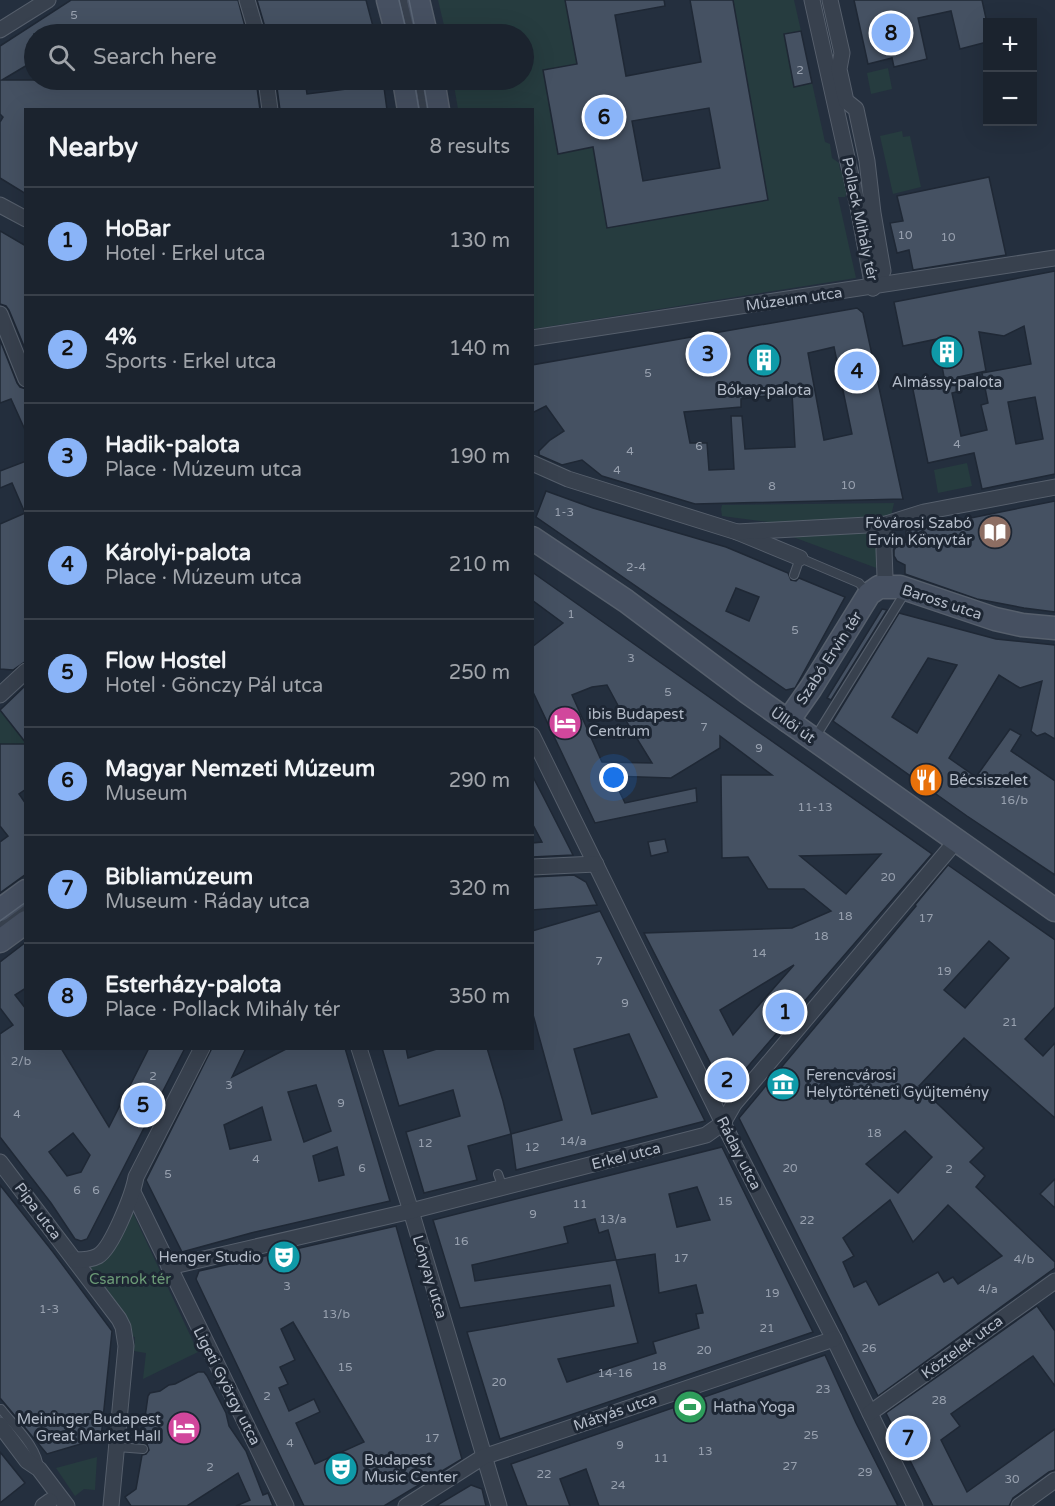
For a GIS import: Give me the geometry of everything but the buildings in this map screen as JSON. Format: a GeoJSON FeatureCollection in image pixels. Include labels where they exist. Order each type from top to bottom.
{"type":"FeatureCollection","features":[{"type":"Feature","properties":{"kind":"main road"},"geometry":{"type":"LineString","coordinates":[[388,0],[394,24]]}},
{"type":"Feature","properties":{"kind":"main road"},"geometry":{"type":"LineString","coordinates":[[418,0],[424,24]]}},
{"type":"Feature","properties":{"kind":"main road"},"geometry":{"type":"LineString","coordinates":[[406,90],[409,108]]}},
{"type":"Feature","properties":{"kind":"main road"},"geometry":{"type":"LineString","coordinates":[[435,90],[438,108]]}},
{"type":"Feature","properties":{"kind":"main road","name":"Üllői út"},"geometry":{"type":"LineString","coordinates":[[534,539],[626,601],[788,721],[1055,910]]}},
{"type":"Feature","properties":{"kind":"main road","name":"Baross utca"},"geometry":{"type":"LineString","coordinates":[[869,594],[879,587],[887,586],[907,590],[995,619],[1022,625],[1055,628]]}},
{"type":"Feature","properties":{"kind":"main road","name":"Szabó Ervin tér"},"geometry":{"type":"LineString","coordinates":[[788,721],[869,594]]}},
{"type":"Feature","properties":{"kind":"main road"},"geometry":{"type":"LineString","coordinates":[[0,910],[24,892]]}},
{"type":"Feature","properties":{"kind":"main road"},"geometry":{"type":"LineString","coordinates":[[0,941],[24,923]]}},
{"type":"Feature","properties":{"kind":"street"},"geometry":{"type":"LineString","coordinates":[[0,30],[48,0]]}},
{"type":"Feature","properties":{"kind":"street"},"geometry":{"type":"LineString","coordinates":[[248,0],[254,24]]}},
{"type":"Feature","properties":{"kind":"street","name":"Pollack Mihály tér"},"geometry":{"type":"LineString","coordinates":[[812,0],[858,207],[873,288]]}},
{"type":"Feature","properties":{"kind":"street","name":"Pollack Mihály tér"},"geometry":{"type":"LineString","coordinates":[[830,0],[843,53],[839,69],[846,101],[856,109],[867,161],[883,271],[873,288]]}},
{"type":"Feature","properties":{"kind":"street"},"geometry":{"type":"LineString","coordinates":[[267,90],[270,108]]}},
{"type":"Feature","properties":{"kind":"street"},"geometry":{"type":"LineString","coordinates":[[0,205],[24,218]]}},
{"type":"Feature","properties":{"kind":"street","name":"Múzeum utca"},"geometry":{"type":"LineString","coordinates":[[534,338],[873,288],[1055,258]]}},
{"type":"Feature","properties":{"kind":"street"},"geometry":{"type":"LineString","coordinates":[[0,314],[24,374]]}},
{"type":"Feature","properties":{"kind":"street"},"geometry":{"type":"LineString","coordinates":[[534,464],[568,479],[737,532],[800,558]]}},
{"type":"Feature","properties":{"kind":"street"},"geometry":{"type":"LineString","coordinates":[[737,532],[886,524],[924,512],[1055,487]]}},
{"type":"Feature","properties":{"kind":"street"},"geometry":{"type":"LineString","coordinates":[[885,577],[886,524]]}},
{"type":"Feature","properties":{"kind":"street"},"geometry":{"type":"LineString","coordinates":[[2,689],[24,672]]}},
{"type":"Feature","properties":{"kind":"street","name":"Ráday utca"},"geometry":{"type":"LineString","coordinates":[[534,739],[915,1506]]}},
{"type":"Feature","properties":{"kind":"street","name":"Erkel utca"},"geometry":{"type":"LineString","coordinates":[[169,1267],[411,1211],[500,1181],[706,1136],[723,1122],[734,1104],[956,841]]}},
{"type":"Feature","properties":{"kind":"street"},"geometry":{"type":"LineString","coordinates":[[534,867],[596,864]]}},
{"type":"Feature","properties":{"kind":"street"},"geometry":{"type":"LineString","coordinates":[[75,1260],[90,1259],[106,1249],[133,1192],[136,1177],[201,1050]]}},
{"type":"Feature","properties":{"kind":"street","name":"Lónyay utca"},"geometry":{"type":"LineString","coordinates":[[360,1050],[411,1211],[499,1506]]}},
{"type":"Feature","properties":{"kind":"street","name":"Pipa utca"},"geometry":{"type":"LineString","coordinates":[[0,1162],[75,1260]]}},
{"type":"Feature","properties":{"kind":"street"},"geometry":{"type":"LineString","coordinates":[[133,1192],[169,1267]]}},
{"type":"Feature","properties":{"kind":"street"},"geometry":{"type":"LineString","coordinates":[[75,1260],[123,1327],[126,1346],[111,1506]]}},
{"type":"Feature","properties":{"kind":"street","name":"Ligeti György utca"},"geometry":{"type":"LineString","coordinates":[[169,1267],[286,1506]]}},
{"type":"Feature","properties":{"kind":"street","name":"Köztelek utca"},"geometry":{"type":"LineString","coordinates":[[870,1413],[1055,1281]]}},
{"type":"Feature","properties":{"kind":"street","name":"Mátyás utca"},"geometry":{"type":"LineString","coordinates":[[406,1506],[483,1457],[834,1339]]}},
{"type":"Feature","properties":{"kind":"street"},"geometry":{"type":"LineString","coordinates":[[0,1425],[27,1461],[39,1469],[67,1506]]}},
{"type":"Feature","properties":{"kind":"street"},"geometry":{"type":"LineString","coordinates":[[1019,1506],[1055,1480]]}},
{"type":"Feature","properties":{"kind":"lane"},"geometry":{"type":"LineString","coordinates":[[403,0],[409,24]]}},
{"type":"Feature","properties":{"kind":"lane"},"geometry":{"type":"LineString","coordinates":[[421,90],[424,108]]}},
{"type":"Feature","properties":{"kind":"lane"},"geometry":{"type":"LineString","coordinates":[[794,575],[800,558],[859,583],[869,594]]}},
{"type":"Feature","properties":{"kind":"lane"},"geometry":{"type":"LineString","coordinates":[[814,739],[907,590]]}},
{"type":"Feature","properties":{"kind":"lane"},"geometry":{"type":"LineString","coordinates":[[0,926],[24,908]]}},
{"type":"Feature","properties":{"kind":"lane"},"geometry":{"type":"LineString","coordinates":[[1,1409],[35,1452],[39,1460],[39,1469]]}},
{"type":"Feature","properties":{"kind":"lane"},"geometry":{"type":"LineString","coordinates":[[117,1446],[143,1449]]}},
{"type":"Feature","properties":{"kind":"green space"},"geometry":{"type":"Polygon","coordinates":[[[438,0],[565,0],[577,64],[543,70],[557,150],[558,153],[593,147],[607,228],[768,200],[733,0],[794,0],[801,31],[784,35],[794,86],[812,83],[825,142],[830,144],[832,158],[839,163],[840,170],[848,176],[849,185],[845,197],[838,197],[856,278],[534,329],[534,108],[458,108],[455,90],[534,90],[534,24],[444,24],[438,0]]]}},
{"type":"Feature","properties":{"kind":"green space"},"geometry":{"type":"Polygon","coordinates":[[[888,68],[892,89],[871,94],[867,73],[888,68]]]}},
{"type":"Feature","properties":{"kind":"green space"},"geometry":{"type":"Polygon","coordinates":[[[902,131],[903,137],[910,136],[921,187],[893,194],[880,136],[902,131]]]}},
{"type":"Feature","properties":{"kind":"green space"},"geometry":{"type":"Polygon","coordinates":[[[967,463],[972,486],[938,493],[934,470],[967,463]]]}},
{"type":"Feature","properties":{"kind":"green space"},"geometry":{"type":"Polygon","coordinates":[[[894,503],[879,569],[785,534],[783,524],[722,516],[721,509],[722,505],[894,503]]]}},
{"type":"Feature","properties":{"kind":"green space"},"geometry":{"type":"Polygon","coordinates":[[[0,710],[24,740],[24,777],[0,791],[0,710]]]}},
{"type":"Feature","properties":{"kind":"green space","name":"Csarnok tér"},"geometry":{"type":"Polygon","coordinates":[[[132,1211],[198,1352],[143,1379],[146,1353],[134,1351],[135,1337],[129,1336],[84,1267],[132,1211]]]}},
{"type":"Feature","properties":{"kind":"green space"},"geometry":{"type":"Polygon","coordinates":[[[97,1457],[95,1490],[84,1489],[75,1496],[56,1468],[97,1457]]]}},
{"type":"Feature","properties":{"kind":"tram line"},"geometry":{"type":"LineString","coordinates":[[399,0],[405,24]]}},
{"type":"Feature","properties":{"kind":"tram line"},"geometry":{"type":"LineString","coordinates":[[409,0],[414,24]]}},
{"type":"Feature","properties":{"kind":"tram line"},"geometry":{"type":"LineString","coordinates":[[416,90],[419,108]]}},
{"type":"Feature","properties":{"kind":"tram line"},"geometry":{"type":"LineString","coordinates":[[425,90],[428,108]]}},
{"type":"Feature","properties":{"kind":"tram line"},"geometry":{"type":"LineString","coordinates":[[0,921],[24,903]]}},
{"type":"Feature","properties":{"kind":"place","name":"Esterházy-palota"},"geometry":{"type":"Point","coordinates":[891,33]}},
{"type":"Feature","properties":{"kind":"place","name":"Magyar Nemzeti Múzeum"},"geometry":{"type":"Point","coordinates":[604,117]}},
{"type":"Feature","properties":{"kind":"place","name":"Almássy-palota"},"geometry":{"type":"Point","coordinates":[947,352]}},
{"type":"Feature","properties":{"kind":"place","name":"Hadik-palota"},"geometry":{"type":"Point","coordinates":[708,354]}},
{"type":"Feature","properties":{"kind":"place","name":"Bókay-palota"},"geometry":{"type":"Point","coordinates":[764,360]}},
{"type":"Feature","properties":{"kind":"place","name":"Károlyi-palota"},"geometry":{"type":"Point","coordinates":[857,371]}},
{"type":"Feature","properties":{"kind":"place","name":"Fővárosi Szabó Ervin Könyvtár"},"geometry":{"type":"Point","coordinates":[995,532]}},
{"type":"Feature","properties":{"kind":"place","name":"ibis Budapest Centrum"},"geometry":{"type":"Point","coordinates":[565,723]}},
{"type":"Feature","properties":{"kind":"place","name":"Bécsiszelet"},"geometry":{"type":"Point","coordinates":[926,780]}},
{"type":"Feature","properties":{"kind":"place","name":"HoBar"},"geometry":{"type":"Point","coordinates":[785,1012]}},
{"type":"Feature","properties":{"kind":"place","name":"4%"},"geometry":{"type":"Point","coordinates":[727,1080]}},
{"type":"Feature","properties":{"kind":"place","name":"Ferencvárosi Helytörténeti Gyűjtemény"},"geometry":{"type":"Point","coordinates":[783,1084]}},
{"type":"Feature","properties":{"kind":"place","name":"Flow Hostel"},"geometry":{"type":"Point","coordinates":[143,1105]}},
{"type":"Feature","properties":{"kind":"place","name":"Henger Studio"},"geometry":{"type":"Point","coordinates":[284,1257]}},
{"type":"Feature","properties":{"kind":"place","name":"Hatha Yoga"},"geometry":{"type":"Point","coordinates":[690,1407]}},
{"type":"Feature","properties":{"kind":"place","name":"Meininger Budapest Great Market Hall"},"geometry":{"type":"Point","coordinates":[184,1428]}},
{"type":"Feature","properties":{"kind":"place","name":"Bibliamúzeum"},"geometry":{"type":"Point","coordinates":[908,1438]}},
{"type":"Feature","properties":{"kind":"place","name":"Budapest Music Center"},"geometry":{"type":"Point","coordinates":[341,1469]}}]}
